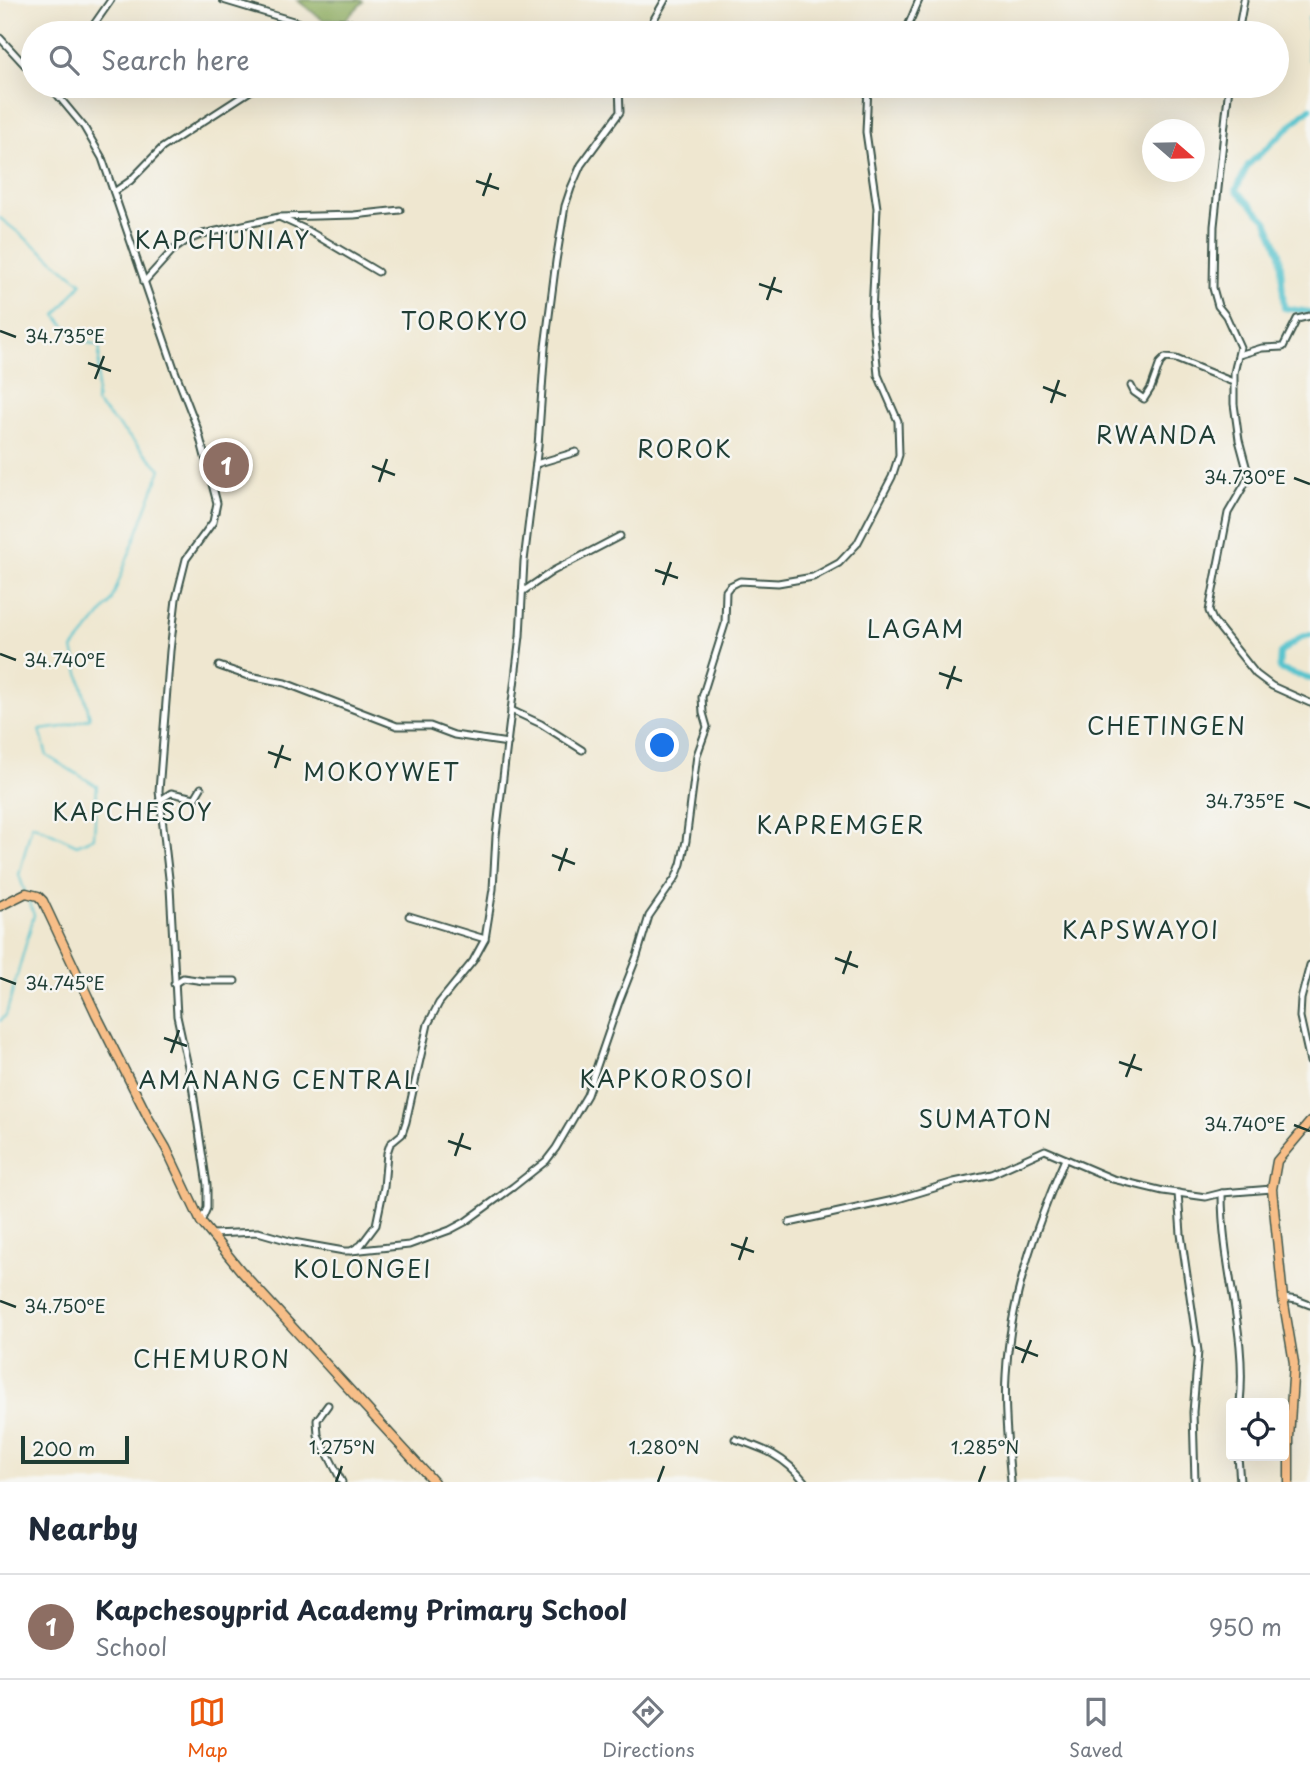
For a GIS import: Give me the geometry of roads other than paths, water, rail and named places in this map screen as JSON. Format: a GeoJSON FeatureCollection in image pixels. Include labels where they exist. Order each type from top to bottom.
{"type":"FeatureCollection","features":[{"type":"Feature","properties":{"kind":"main road"},"geometry":{"type":"LineString","coordinates":[[0,906],[26,893],[43,901],[96,1014],[166,1148],[201,1222],[241,1271],[434,1482]]}},
{"type":"Feature","properties":{"kind":"main road"},"geometry":{"type":"LineString","coordinates":[[1289,1482],[1294,1363],[1283,1298],[1272,1189],[1277,1161],[1310,1122]]}},
{"type":"Feature","properties":{"kind":"street"},"geometry":{"type":"LineString","coordinates":[[96,21],[111,0]]}},
{"type":"Feature","properties":{"kind":"street"},"geometry":{"type":"LineString","coordinates":[[223,0],[293,21]]}},
{"type":"Feature","properties":{"kind":"street"},"geometry":{"type":"LineString","coordinates":[[653,21],[665,0]]}},
{"type":"Feature","properties":{"kind":"street"},"geometry":{"type":"LineString","coordinates":[[910,21],[919,0]]}},
{"type":"Feature","properties":{"kind":"street"},"geometry":{"type":"LineString","coordinates":[[1240,21],[1244,0]]}},
{"type":"Feature","properties":{"kind":"street"},"geometry":{"type":"LineString","coordinates":[[0,38],[21,61]]}},
{"type":"Feature","properties":{"kind":"street"},"geometry":{"type":"LineString","coordinates":[[59,98],[95,144],[114,192],[198,430],[217,503],[214,522],[186,559],[176,599],[159,801],[170,887],[177,1016],[203,1150],[207,1208],[201,1222]]}},
{"type":"Feature","properties":{"kind":"street"},"geometry":{"type":"LineString","coordinates":[[114,192],[130,181],[162,148],[239,98]]}},
{"type":"Feature","properties":{"kind":"street"},"geometry":{"type":"LineString","coordinates":[[351,1251],[369,1236],[380,1214],[387,1153],[390,1144],[402,1134],[407,1122],[420,1055],[432,1013],[473,961],[485,939],[493,889],[496,836],[508,743],[545,347],[565,206],[581,165],[620,112],[620,98]]}},
{"type":"Feature","properties":{"kind":"street"},"geometry":{"type":"LineString","coordinates":[[212,1234],[258,1231],[315,1247],[351,1251],[409,1245],[457,1226],[546,1161],[587,1095],[649,916],[676,877],[681,864],[697,755],[707,727],[702,697],[725,624],[726,592],[730,586],[740,581],[778,583],[813,577],[839,563],[857,544],[896,467],[900,445],[895,412],[876,367],[872,314],[877,208],[866,132],[867,98]]}},
{"type":"Feature","properties":{"kind":"street"},"geometry":{"type":"LineString","coordinates":[[1228,98],[1214,226],[1213,288],[1218,306],[1226,316],[1237,340],[1239,355],[1233,382],[1239,440],[1249,477],[1228,513],[1209,611],[1213,620],[1256,674],[1272,686],[1310,703]]}},
{"type":"Feature","properties":{"kind":"street"},"geometry":{"type":"LineString","coordinates":[[144,282],[172,251],[203,234],[279,217],[354,215],[400,210]]}},
{"type":"Feature","properties":{"kind":"street"},"geometry":{"type":"LineString","coordinates":[[279,217],[307,230],[378,272]]}},
{"type":"Feature","properties":{"kind":"street"},"geometry":{"type":"LineString","coordinates":[[1239,355],[1262,348],[1283,347],[1297,319],[1310,316]]}},
{"type":"Feature","properties":{"kind":"street"},"geometry":{"type":"LineString","coordinates":[[1130,386],[1144,399],[1160,363],[1165,358],[1184,362],[1233,382]]}},
{"type":"Feature","properties":{"kind":"street"},"geometry":{"type":"LineString","coordinates":[[536,464],[576,452]]}},
{"type":"Feature","properties":{"kind":"street"},"geometry":{"type":"LineString","coordinates":[[523,592],[553,572],[620,536]]}},
{"type":"Feature","properties":{"kind":"street"},"geometry":{"type":"LineString","coordinates":[[219,666],[245,675],[285,683],[397,726],[436,727],[454,735],[508,743]]}},
{"type":"Feature","properties":{"kind":"street"},"geometry":{"type":"LineString","coordinates":[[511,710],[541,724],[582,750]]}},
{"type":"Feature","properties":{"kind":"street"},"geometry":{"type":"LineString","coordinates":[[159,801],[171,793],[195,798],[201,788]]}},
{"type":"Feature","properties":{"kind":"street"},"geometry":{"type":"LineString","coordinates":[[409,916],[485,939]]}},
{"type":"Feature","properties":{"kind":"street"},"geometry":{"type":"LineString","coordinates":[[1310,965],[1301,999],[1300,1017],[1310,1062]]}},
{"type":"Feature","properties":{"kind":"street"},"geometry":{"type":"LineString","coordinates":[[174,984],[183,978],[235,981]]}},
{"type":"Feature","properties":{"kind":"street"},"geometry":{"type":"LineString","coordinates":[[789,1223],[898,1199],[992,1174],[1040,1151],[1049,1151],[1124,1183],[1178,1193],[1206,1197],[1272,1189]]}},
{"type":"Feature","properties":{"kind":"street"},"geometry":{"type":"LineString","coordinates":[[1011,1482],[1006,1373],[1013,1317],[1023,1269],[1065,1159]]}},
{"type":"Feature","properties":{"kind":"street"},"geometry":{"type":"LineString","coordinates":[[1178,1193],[1182,1247],[1198,1352],[1193,1412],[1195,1482]]}},
{"type":"Feature","properties":{"kind":"street"},"geometry":{"type":"LineString","coordinates":[[1222,1193],[1225,1242],[1240,1336],[1240,1398]]}},
{"type":"Feature","properties":{"kind":"street"},"geometry":{"type":"LineString","coordinates":[[1283,1298],[1310,1305]]}},
{"type":"Feature","properties":{"kind":"street"},"geometry":{"type":"LineString","coordinates":[[328,1405],[317,1420],[318,1435],[342,1482]]}},
{"type":"Feature","properties":{"kind":"street"},"geometry":{"type":"LineString","coordinates":[[735,1438],[780,1457],[805,1482]]}},
{"type":"Feature","properties":{"kind":"street"},"geometry":{"type":"LineString","coordinates":[[1238,1461],[1240,1482]]}},
{"type":"Feature","properties":{"kind":"waterway"},"geometry":{"type":"LineString","coordinates":[[1310,19],[1310,58]]}},
{"type":"Feature","properties":{"kind":"waterway"},"geometry":{"type":"LineString","coordinates":[[1310,108],[1248,165],[1236,190],[1267,221],[1280,253],[1284,308],[1310,312]]}},
{"type":"Feature","properties":{"kind":"waterway"},"geometry":{"type":"LineString","coordinates":[[0,218],[82,283],[56,315],[76,339],[100,346],[96,403],[161,469],[111,602],[73,649],[90,718],[63,727],[40,730],[47,756],[97,786],[94,837],[77,845],[32,824],[19,875],[25,892]]}},
{"type":"Feature","properties":{"kind":"waterway"},"geometry":{"type":"LineString","coordinates":[[1310,635],[1301,637],[1280,653],[1279,669],[1310,679]]}},
{"type":"Feature","properties":{"kind":"waterway"},"geometry":{"type":"LineString","coordinates":[[0,1021],[6,1015],[34,915],[27,897]]}},
{"type":"Feature","properties":{"kind":"place","name":"Kapchesoyprid Academy Primary School"},"geometry":{"type":"Point","coordinates":[226,465]}},
{"type":"Feature","properties":{"kind":"district","name":"KAPCHUNIAY"},"geometry":{"type":"Point","coordinates":[223,239]}},
{"type":"Feature","properties":{"kind":"district","name":"TOROKYO"},"geometry":{"type":"Point","coordinates":[465,320]}},
{"type":"Feature","properties":{"kind":"district","name":"RWANDA"},"geometry":{"type":"Point","coordinates":[1157,434]}},
{"type":"Feature","properties":{"kind":"district","name":"ROROK"},"geometry":{"type":"Point","coordinates":[685,448]}},
{"type":"Feature","properties":{"kind":"district","name":"LAGAM"},"geometry":{"type":"Point","coordinates":[916,628]}},
{"type":"Feature","properties":{"kind":"district","name":"CHETINGEN"},"geometry":{"type":"Point","coordinates":[1167,725]}},
{"type":"Feature","properties":{"kind":"district","name":"MOKOYWET"},"geometry":{"type":"Point","coordinates":[382,771]}},
{"type":"Feature","properties":{"kind":"district","name":"KAPCHESOY"},"geometry":{"type":"Point","coordinates":[133,811]}},
{"type":"Feature","properties":{"kind":"district","name":"KAPREMGER"},"geometry":{"type":"Point","coordinates":[841,824]}},
{"type":"Feature","properties":{"kind":"district","name":"KAPSWAYOI"},"geometry":{"type":"Point","coordinates":[1141,929]}},
{"type":"Feature","properties":{"kind":"district","name":"KAPKOROSOI"},"geometry":{"type":"Point","coordinates":[667,1078]}},
{"type":"Feature","properties":{"kind":"district","name":"AMANANG CENTRAL"},"geometry":{"type":"Point","coordinates":[279,1079]}},
{"type":"Feature","properties":{"kind":"district","name":"SUMATON"},"geometry":{"type":"Point","coordinates":[986,1118]}},
{"type":"Feature","properties":{"kind":"district","name":"KOLONGEI"},"geometry":{"type":"Point","coordinates":[363,1268]}},
{"type":"Feature","properties":{"kind":"district","name":"CHEMURON"},"geometry":{"type":"Point","coordinates":[212,1358]}}]}
